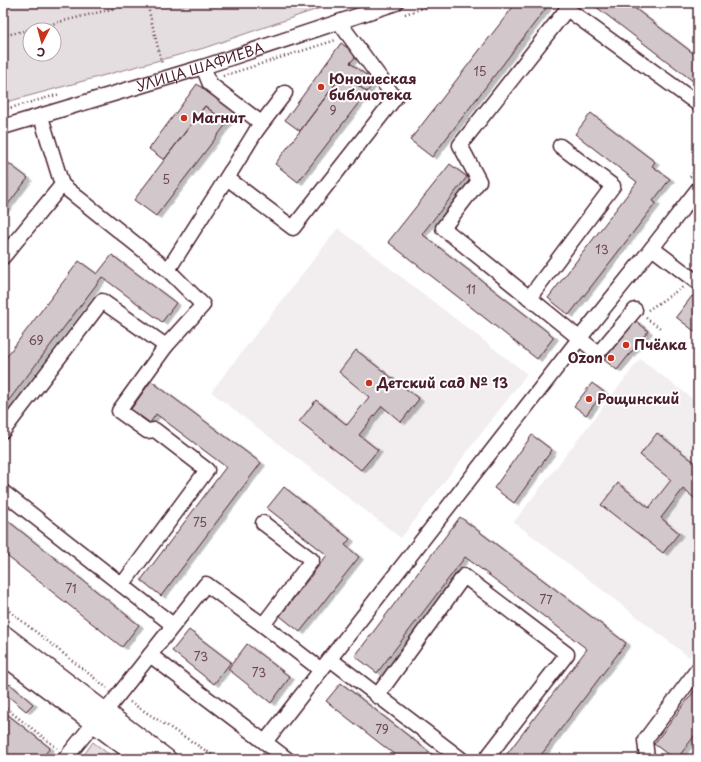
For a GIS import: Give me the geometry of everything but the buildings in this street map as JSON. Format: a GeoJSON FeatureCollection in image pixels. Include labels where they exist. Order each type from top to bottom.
{"type":"FeatureCollection","features":[{"type":"Feature","properties":{"kind":"main road"},"geometry":{"type":"LineString","coordinates":[[3,634],[100,718],[142,759]]}},
{"type":"Feature","properties":{"kind":"main road"},"geometry":{"type":"LineString","coordinates":[[3,655],[100,718],[167,759]]}},
{"type":"Feature","properties":{"kind":"street","name":"УЛИЦА ШАФИЕВА"},"geometry":{"type":"LineString","coordinates":[[3,127],[41,117],[203,67],[396,3]]}},
{"type":"Feature","properties":{"kind":"street"},"geometry":{"type":"LineString","coordinates":[[635,310],[599,351],[595,351],[443,228],[479,181],[460,145],[567,9],[698,104]]}},
{"type":"Feature","properties":{"kind":"street"},"geometry":{"type":"LineString","coordinates":[[261,123],[228,178],[293,228],[395,98],[339,22]]}},
{"type":"Feature","properties":{"kind":"street"},"geometry":{"type":"LineString","coordinates":[[203,67],[210,84],[261,123]]}},
{"type":"Feature","properties":{"kind":"street"},"geometry":{"type":"LineString","coordinates":[[168,270],[261,123],[285,93]]}},
{"type":"Feature","properties":{"kind":"street"},"geometry":{"type":"LineString","coordinates":[[41,117],[62,185],[168,270],[203,305],[166,346],[119,411],[146,431],[155,430],[207,470],[122,585]]}},
{"type":"Feature","properties":{"kind":"street"},"geometry":{"type":"LineString","coordinates":[[529,298],[613,186],[560,146]]}},
{"type":"Feature","properties":{"kind":"street"},"geometry":{"type":"LineString","coordinates":[[3,257],[62,185]]}},
{"type":"Feature","properties":{"kind":"street"},"geometry":{"type":"LineString","coordinates":[[264,742],[698,189]]}},
{"type":"Feature","properties":{"kind":"street"},"geometry":{"type":"LineString","coordinates":[[652,248],[696,282]]}},
{"type":"Feature","properties":{"kind":"street"},"geometry":{"type":"LineString","coordinates":[[3,431],[102,301],[166,346]]}},
{"type":"Feature","properties":{"kind":"street"},"geometry":{"type":"LineString","coordinates":[[3,492],[173,625]]}},
{"type":"Feature","properties":{"kind":"street"},"geometry":{"type":"LineString","coordinates":[[263,523],[312,560],[263,625]]}},
{"type":"Feature","properties":{"kind":"street"},"geometry":{"type":"LineString","coordinates":[[377,696],[464,576],[567,654],[486,759]]}},
{"type":"Feature","properties":{"kind":"street"},"geometry":{"type":"LineString","coordinates":[[66,757],[100,718],[206,584],[263,625],[321,670]]}},
{"type":"Feature","properties":{"kind":"street"},"geometry":{"type":"LineString","coordinates":[[150,655],[287,759]]}},
{"type":"Feature","properties":{"kind":"street"},"geometry":{"type":"LineString","coordinates":[[330,659],[461,759]]}},
{"type":"Feature","properties":{"kind":"street"},"geometry":{"type":"LineString","coordinates":[[647,759],[646,740],[698,669]]}},
{"type":"Feature","properties":{"kind":"path"},"geometry":{"type":"LineString","coordinates":[[3,36],[136,3]]}},
{"type":"Feature","properties":{"kind":"path"},"geometry":{"type":"LineString","coordinates":[[147,3],[162,64]]}},
{"type":"Feature","properties":{"kind":"path"},"geometry":{"type":"LineString","coordinates":[[660,328],[642,314],[696,282]]}},
{"type":"Feature","properties":{"kind":"path"},"geometry":{"type":"LineString","coordinates":[[3,706],[66,757]]}},
{"type":"Feature","properties":{"kind":"shaded area"},"geometry":{"type":"Polygon","coordinates":[[[3,3],[335,3],[204,48],[3,103],[3,3]]]}},
{"type":"Feature","properties":{"kind":"shaded area","name":"Детский сад № 13"},"geometry":{"type":"Polygon","coordinates":[[[338,228],[527,374],[401,538],[211,392],[338,228]]]}},
{"type":"Feature","properties":{"kind":"shaded area"},"geometry":{"type":"Polygon","coordinates":[[[640,359],[698,403],[698,647],[689,657],[514,522],[640,359]]]}},
{"type":"Feature","properties":{"kind":"shaded area"},"geometry":{"type":"Polygon","coordinates":[[[93,742],[115,759],[81,759],[93,742]]]}},
{"type":"Feature","properties":{"kind":"place","name":"Юношеская библиотека"},"geometry":{"type":"Point","coordinates":[321,87]}},
{"type":"Feature","properties":{"kind":"place","name":"Магнит"},"geometry":{"type":"Point","coordinates":[184,118]}},
{"type":"Feature","properties":{"kind":"place","name":"Пчёлка"},"geometry":{"type":"Point","coordinates":[626,345]}},
{"type":"Feature","properties":{"kind":"place","name":"Ozon"},"geometry":{"type":"Point","coordinates":[611,358]}},
{"type":"Feature","properties":{"kind":"place","name":"Детский сад № 13"},"geometry":{"type":"Point","coordinates":[369,383]}},
{"type":"Feature","properties":{"kind":"place","name":"Рощинский"},"geometry":{"type":"Point","coordinates":[589,399]}}]}
